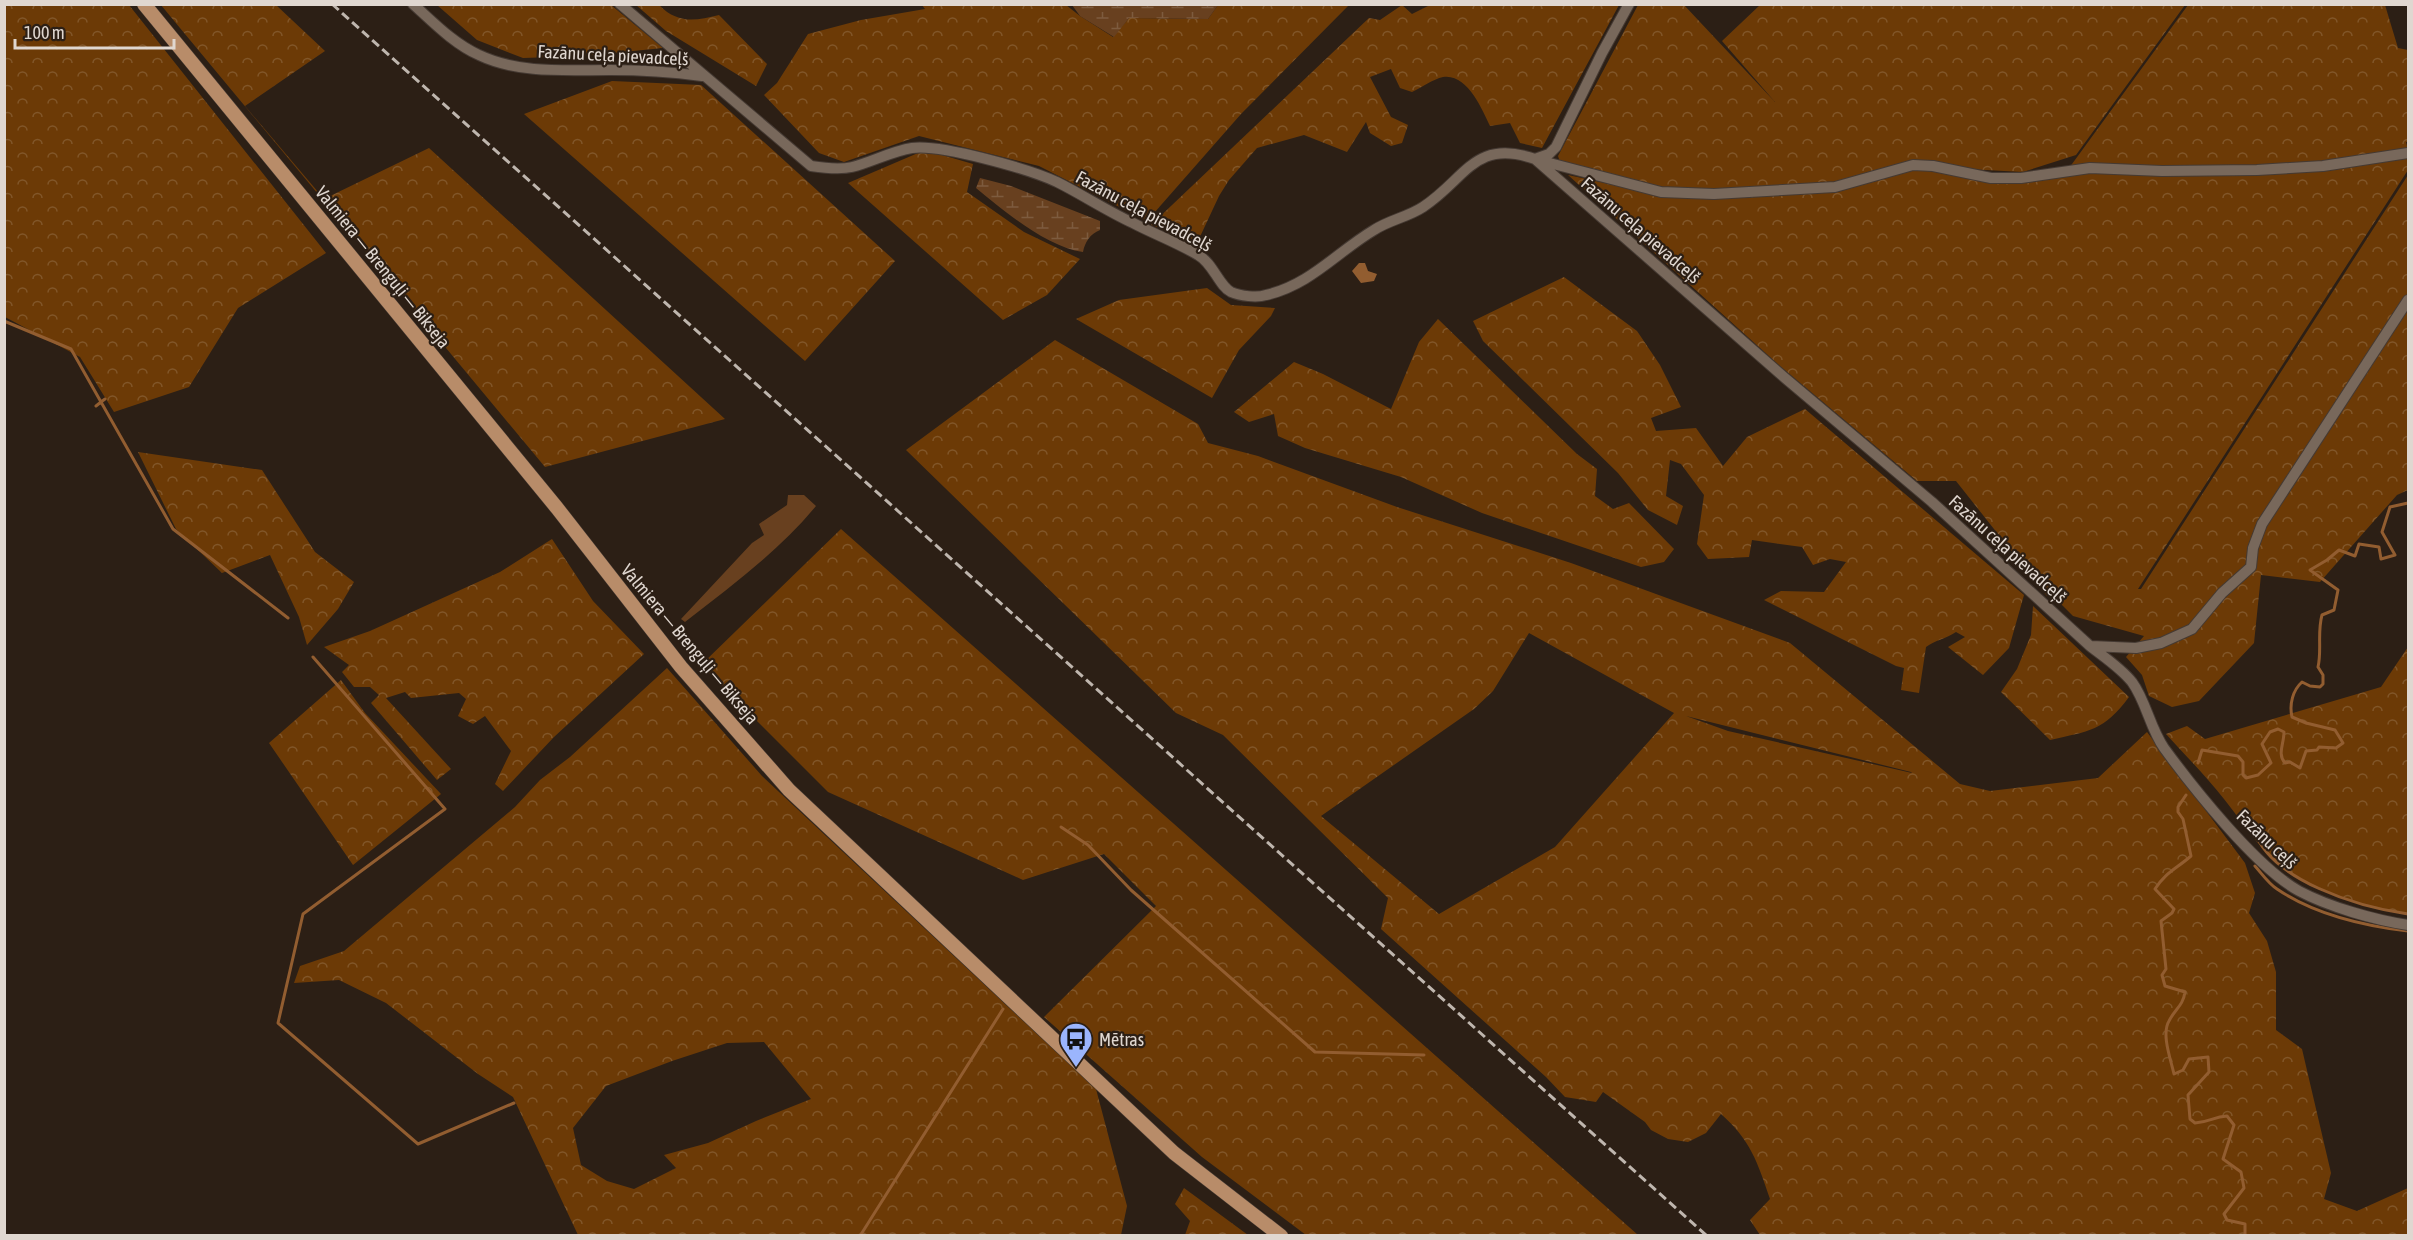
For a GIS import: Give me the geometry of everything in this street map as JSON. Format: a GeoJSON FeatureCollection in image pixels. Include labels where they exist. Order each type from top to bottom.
{"type":"FeatureCollection","features":[{"type":"Feature","properties":{"kind":"main road","name":"Valmiera — Brenguļi — Bikseja"},"geometry":{"type":"LineString","coordinates":[[144,4],[550,499],[681,667],[789,790],[1174,1153],[1281,1236]]}},
{"type":"Feature","properties":{"kind":"street","name":"Fazānu ceļa pievadceļš"},"geometry":{"type":"LineString","coordinates":[[413,4],[440,29],[478,55],[503,63],[536,70],[617,70],[678,73],[703,77],[811,166],[850,168],[911,148],[930,147],[987,160],[1056,182],[1200,256],[1211,265],[1228,291],[1239,294],[1264,296],[1294,285],[1316,273],[1374,229],[1420,209],[1442,195],[1472,163],[1503,153],[1519,154],[1535,159],[1785,378],[1932,502],[2132,682],[2148,716]]}},
{"type":"Feature","properties":{"kind":"street"},"geometry":{"type":"LineString","coordinates":[[620,4],[703,77]]}},
{"type":"Feature","properties":{"kind":"street"},"geometry":{"type":"LineString","coordinates":[[1535,159],[1549,154],[1556,147],[1629,4]]}},
{"type":"Feature","properties":{"kind":"street"},"geometry":{"type":"LineString","coordinates":[[1535,159],[1661,192],[1714,194],[1835,187],[1913,165],[1933,166],[1991,178],[2021,178],[2090,168],[2222,170],[2323,166],[2409,153]]}},
{"type":"Feature","properties":{"kind":"street"},"geometry":{"type":"LineString","coordinates":[[2090,646],[2136,648],[2161,643],[2192,629],[2222,593],[2251,567],[2253,548],[2262,524],[2409,300]]}},
{"type":"Feature","properties":{"kind":"street","name":"Fazānu ceļš"},"geometry":{"type":"LineString","coordinates":[[2148,716],[2163,746],[2212,808],[2278,876],[2299,891],[2322,901],[2409,925]]}},
{"type":"Feature","properties":{"kind":"green space"},"geometry":{"type":"Polygon","coordinates":[[[1428,4],[1619,5],[1542,148],[1520,143],[1510,123],[1490,126],[1466,86],[1452,77],[1443,77],[1412,92],[1400,88],[1391,69],[1370,77],[1391,117],[1408,125],[1402,143],[1391,146],[1370,133],[1366,122],[1347,152],[1304,135],[1257,148],[1229,180],[1198,241],[1151,225],[1369,18],[1380,20],[1402,5],[1412,14],[1428,4]]]}},
{"type":"Feature","properties":{"kind":"green space"},"geometry":{"type":"Polygon","coordinates":[[[4,5],[129,5],[326,253],[238,308],[189,387],[114,412],[80,357],[5,317],[4,5]]]}},
{"type":"Feature","properties":{"kind":"green space"},"geometry":{"type":"Polygon","coordinates":[[[161,5],[276,5],[325,51],[245,106],[324,199],[429,148],[725,419],[545,467],[161,5]]]}},
{"type":"Feature","properties":{"kind":"green space"},"geometry":{"type":"Polygon","coordinates":[[[437,5],[611,5],[663,48],[583,56],[523,58],[477,40],[437,5]]]}},
{"type":"Feature","properties":{"kind":"green space"},"geometry":{"type":"Polygon","coordinates":[[[636,5],[659,5],[673,15],[687,19],[702,19],[719,15],[767,64],[756,86],[666,31],[636,5]]]}},
{"type":"Feature","properties":{"kind":"green space"},"geometry":{"type":"Polygon","coordinates":[[[922,5],[1066,5],[1113,37],[1129,18],[1208,19],[1218,5],[1349,5],[1241,114],[1147,221],[1039,166],[919,136],[844,162],[819,153],[764,95],[777,83],[808,34],[861,20],[925,9],[922,5]]]}},
{"type":"Feature","properties":{"kind":"green space"},"geometry":{"type":"Polygon","coordinates":[[[1072,5],[1218,5],[1208,19],[1129,18],[1114,37],[1080,16],[1072,5]]]}},
{"type":"Feature","properties":{"kind":"green space"},"geometry":{"type":"Polygon","coordinates":[[[1638,5],[1684,5],[1775,102],[1722,41],[1760,5],[2185,5],[2076,155],[2023,172],[1967,169],[1940,163],[1823,185],[1659,190],[1561,165],[1558,156],[1638,5]]]}},
{"type":"Feature","properties":{"kind":"green space"},"geometry":{"type":"Polygon","coordinates":[[[2188,5],[2385,5],[2398,48],[2408,50],[2408,142],[2406,142],[2408,170],[2138,589],[2141,589],[2408,175],[2408,490],[2397,495],[2320,582],[2261,575],[2254,643],[2199,701],[2172,707],[2149,696],[2142,675],[2126,657],[2144,636],[2073,616],[2052,595],[2047,596],[1956,481],[1917,481],[1780,366],[1568,175],[1661,195],[1841,191],[1917,169],[1945,171],[1998,183],[2064,175],[2188,5]]]}},
{"type":"Feature","properties":{"kind":"green space"},"geometry":{"type":"Polygon","coordinates":[[[612,81],[701,85],[895,261],[805,361],[524,114],[612,81]]]}},
{"type":"Feature","properties":{"kind":"green space"},"geometry":{"type":"Polygon","coordinates":[[[925,150],[973,164],[967,192],[1024,232],[1080,259],[1047,295],[1003,320],[848,183],[925,150]]]}},
{"type":"Feature","properties":{"kind":"green space"},"geometry":{"type":"Polygon","coordinates":[[[980,178],[1011,186],[1100,221],[1100,230],[1088,239],[1083,252],[1055,243],[1026,227],[976,188],[980,178]]]}},
{"type":"Feature","properties":{"kind":"green space"},"geometry":{"type":"Polygon","coordinates":[[[1564,277],[1637,331],[1660,365],[1681,407],[1651,418],[1656,431],[1696,428],[1723,466],[1747,437],[1805,409],[2024,595],[2009,648],[1983,675],[1948,647],[1965,637],[1956,632],[1926,647],[1919,693],[1901,690],[1904,668],[1764,600],[1781,591],[1824,592],[1846,562],[1830,559],[1813,565],[1802,547],[1752,540],[1749,557],[1708,559],[1697,544],[1704,495],[1681,464],[1670,460],[1666,496],[1683,506],[1677,525],[1648,510],[1618,473],[1483,341],[1473,321],[1564,277]]]}},
{"type":"Feature","properties":{"kind":"green space"},"geometry":{"type":"Polygon","coordinates":[[[1207,288],[1231,305],[1275,308],[1271,316],[1239,350],[1212,398],[1076,319],[1119,300],[1207,288]]]}},
{"type":"Feature","properties":{"kind":"green space"},"geometry":{"type":"Polygon","coordinates":[[[1438,319],[1577,454],[1597,469],[1595,496],[1613,509],[1629,503],[1674,549],[1664,562],[1641,567],[1482,513],[1401,477],[1305,448],[1278,436],[1274,414],[1249,422],[1234,412],[1294,362],[1323,374],[1391,409],[1419,342],[1438,319]]]}},
{"type":"Feature","properties":{"kind":"green space"},"geometry":{"type":"Polygon","coordinates":[[[1055,340],[1198,424],[1208,443],[1258,456],[1397,507],[1571,563],[1790,643],[1960,784],[1990,791],[2098,778],[2147,732],[2245,863],[2255,893],[2249,913],[2267,941],[2276,972],[2276,1030],[2302,1049],[2331,1173],[2324,1199],[2357,1211],[2408,1188],[2408,1235],[1760,1235],[1750,1220],[1770,1199],[1752,1152],[1739,1133],[1721,1114],[1706,1133],[1688,1142],[1668,1139],[1651,1130],[1645,1122],[1603,1092],[1596,1102],[1565,1097],[1546,1077],[1381,929],[1388,898],[1223,735],[1176,713],[906,450],[1055,340]],[[1529,633],[1493,691],[1474,709],[1321,816],[1439,914],[1555,847],[1674,713],[1529,633]],[[1686,716],[1728,731],[1912,773],[1911,772],[1686,716]]]}},
{"type":"Feature","properties":{"kind":"green space"},"geometry":{"type":"Polygon","coordinates":[[[138,452],[262,470],[315,552],[354,582],[338,609],[307,645],[299,617],[270,555],[222,573],[176,529],[138,452]]]}},
{"type":"Feature","properties":{"kind":"green space"},"geometry":{"type":"Polygon","coordinates":[[[788,495],[804,495],[816,506],[754,567],[685,622],[681,619],[752,543],[764,535],[759,524],[787,505],[788,495]]]}},
{"type":"Feature","properties":{"kind":"green space"},"geometry":{"type":"Polygon","coordinates":[[[841,529],[1638,1235],[1306,1235],[1202,1157],[1044,1017],[1156,906],[1104,854],[1023,880],[828,792],[701,665],[841,529]]]}},
{"type":"Feature","properties":{"kind":"green space"},"geometry":{"type":"Polygon","coordinates":[[[552,539],[593,601],[644,654],[554,737],[503,791],[495,784],[511,751],[485,716],[473,724],[458,716],[466,699],[459,693],[411,698],[405,692],[386,698],[451,769],[437,780],[371,703],[379,695],[370,687],[354,687],[342,672],[349,665],[324,647],[370,631],[500,572],[552,539]]]}},
{"type":"Feature","properties":{"kind":"green space"},"geometry":{"type":"Polygon","coordinates":[[[2033,606],[2129,697],[2112,717],[2095,728],[2050,740],[2001,692],[2017,669],[2031,635],[2033,606]]]}},
{"type":"Feature","properties":{"kind":"green space"},"geometry":{"type":"Polygon","coordinates":[[[2408,647],[2408,914],[2346,899],[2315,887],[2288,871],[2261,846],[2217,790],[2166,734],[2187,726],[2205,739],[2381,687],[2408,647]]]}},
{"type":"Feature","properties":{"kind":"green space"},"geometry":{"type":"Polygon","coordinates":[[[667,668],[762,776],[1096,1089],[1127,1206],[1121,1235],[578,1235],[513,1097],[478,1074],[386,1003],[339,980],[294,983],[300,966],[344,951],[515,807],[540,780],[570,757],[667,668]],[[764,1042],[727,1043],[606,1086],[573,1128],[581,1165],[607,1181],[634,1189],[676,1168],[664,1155],[708,1143],[811,1099],[764,1042]]]}},
{"type":"Feature","properties":{"kind":"green space"},"geometry":{"type":"Polygon","coordinates":[[[341,680],[365,713],[441,794],[353,865],[269,743],[341,680]]]}},
{"type":"Feature","properties":{"kind":"green space"},"geometry":{"type":"Polygon","coordinates":[[[1184,1188],[1248,1235],[1185,1235],[1190,1221],[1175,1204],[1184,1188]]]}},
{"type":"Feature","properties":{"kind":"shaded area"},"geometry":{"type":"Polygon","coordinates":[[[1359,263],[1365,263],[1368,271],[1377,274],[1374,281],[1361,283],[1352,271],[1359,263]]]}},
{"type":"Feature","properties":{"kind":"waterway"},"geometry":{"type":"LineString","coordinates":[[4,321],[71,349],[101,402],[96,406]]}},
{"type":"Feature","properties":{"kind":"waterway"},"geometry":{"type":"LineString","coordinates":[[105,399],[101,402],[173,529],[288,618]]}},
{"type":"Feature","properties":{"kind":"waterway"},"geometry":{"type":"LineString","coordinates":[[2198,763],[2202,750],[2238,756],[2243,762],[2243,775],[2246,778],[2258,775],[2271,763],[2262,744],[2270,732],[2278,729],[2284,732],[2281,752],[2283,760],[2285,763],[2290,762],[2300,768],[2306,751],[2317,750],[2319,747],[2336,748],[2343,743],[2335,730],[2306,723],[2292,717],[2291,712],[2294,693],[2302,682],[2320,687],[2323,684],[2323,675],[2318,667],[2322,615],[2334,610],[2338,590],[2310,570],[2339,550],[2355,556],[2359,544],[2379,547],[2381,559],[2395,555],[2382,532],[2390,507],[2408,503]]}},
{"type":"Feature","properties":{"kind":"waterway"},"geometry":{"type":"LineString","coordinates":[[313,657],[445,809],[303,914],[278,1023],[418,1144],[514,1103]]}},
{"type":"Feature","properties":{"kind":"waterway"},"geometry":{"type":"LineString","coordinates":[[2186,795],[2178,807],[2178,812],[2183,819],[2191,856],[2167,875],[2155,889],[2174,909],[2161,921],[2166,969],[2162,975],[2165,986],[2185,992],[2167,1026],[2166,1040],[2174,1074],[2183,1070],[2189,1059],[2208,1057],[2209,1072],[2188,1095],[2190,1119],[2195,1123],[2227,1116],[2234,1125],[2223,1159],[2241,1172],[2244,1188],[2224,1214],[2227,1220],[2245,1224],[2245,1236]]}},
{"type":"Feature","properties":{"kind":"waterway"},"geometry":{"type":"LineString","coordinates":[[1061,827],[1088,845],[1131,890],[1315,1052],[1424,1055]]}},
{"type":"Feature","properties":{"kind":"waterway"},"geometry":{"type":"LineString","coordinates":[[2254,830],[2263,848],[2278,864],[2297,877],[2342,898],[2408,914]]}},
{"type":"Feature","properties":{"kind":"waterway"},"geometry":{"type":"LineString","coordinates":[[2255,866],[2274,887],[2291,898],[2323,912],[2357,922],[2408,931]]}},
{"type":"Feature","properties":{"kind":"waterway"},"geometry":{"type":"LineString","coordinates":[[860,1236],[1003,1009]]}},
{"type":"Feature","properties":{"kind":"railway"},"geometry":{"type":"LineString","coordinates":[[332,4],[1707,1236]]}},
{"type":"Feature","properties":{"kind":"place","name":"Mētras"},"geometry":{"type":"Point","coordinates":[1076,1068]}}]}
